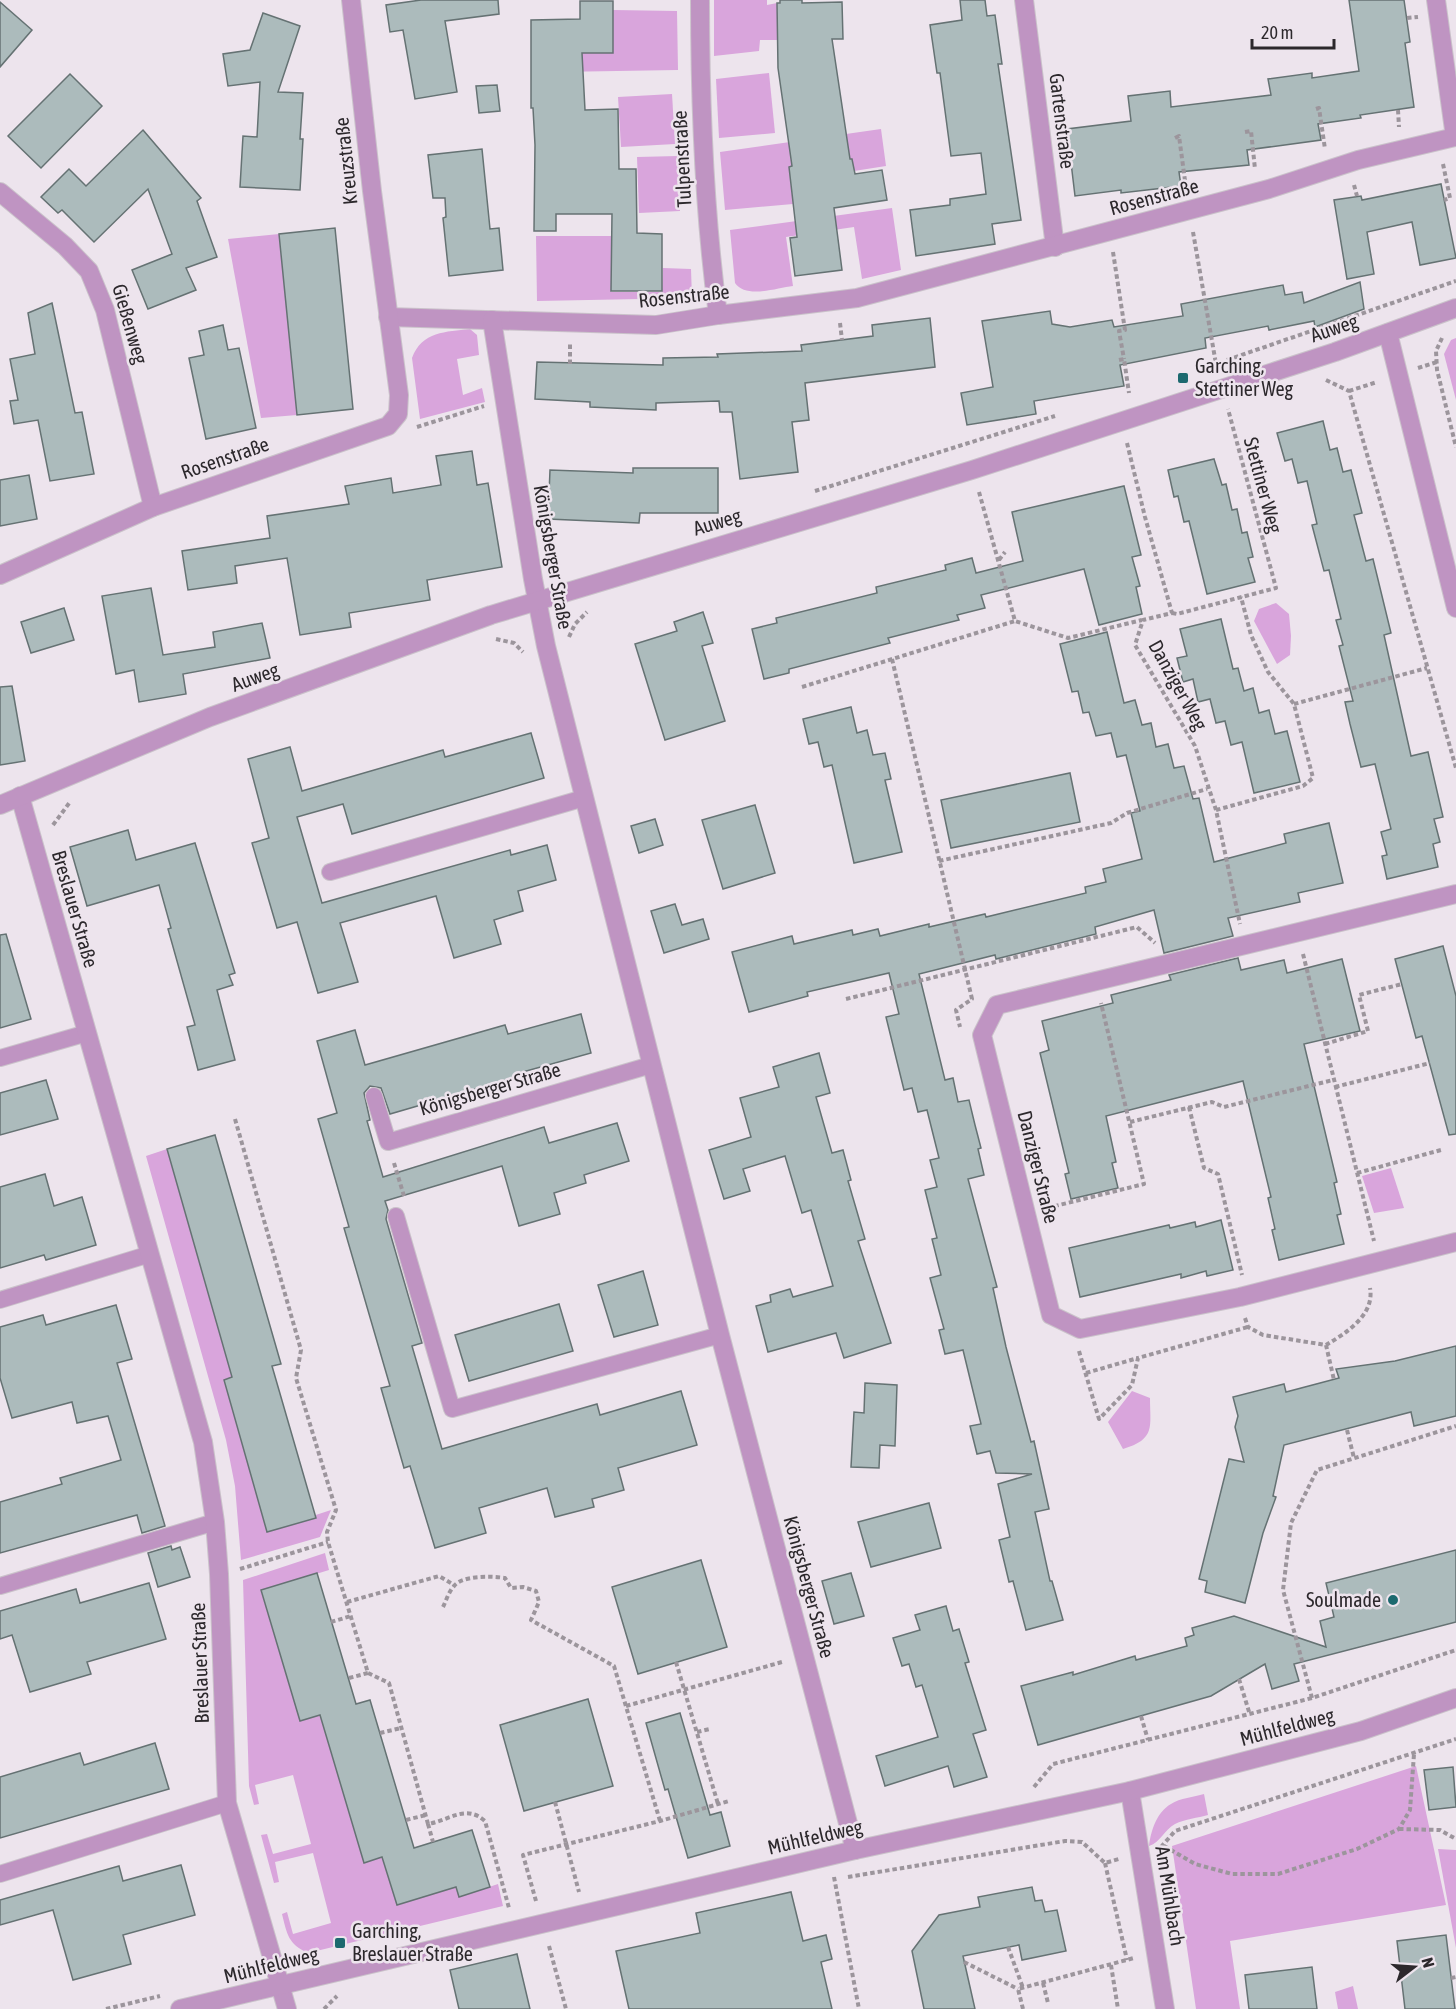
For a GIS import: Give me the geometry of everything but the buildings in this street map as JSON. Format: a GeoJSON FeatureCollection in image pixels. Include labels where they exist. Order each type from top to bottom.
{"type":"FeatureCollection","features":[{"type":"Feature","properties":{"kind":"street","name":"Kreuzstraße"},"geometry":{"type":"LineString","coordinates":[[351,0],[388,317]]}},
{"type":"Feature","properties":{"kind":"street","name":"Tulpenstraße"},"geometry":{"type":"LineString","coordinates":[[700,0],[703,145],[718,315]]}},
{"type":"Feature","properties":{"kind":"street","name":"Gartenstraße"},"geometry":{"type":"LineString","coordinates":[[1024,0],[1055,247]]}},
{"type":"Feature","properties":{"kind":"street"},"geometry":{"type":"LineString","coordinates":[[1436,0],[1455,137]]}},
{"type":"Feature","properties":{"kind":"street","name":"Rosenstraße"},"geometry":{"type":"LineString","coordinates":[[388,317],[656,325],[857,298],[1269,189],[1358,160],[1455,137]]}},
{"type":"Feature","properties":{"kind":"street","name":"Gießenweg"},"geometry":{"type":"LineString","coordinates":[[0,192],[65,246],[89,271],[105,310],[153,507]]}},
{"type":"Feature","properties":{"kind":"street","name":"Auweg"},"geometry":{"type":"LineString","coordinates":[[0,805],[210,717],[491,615],[972,470],[1335,352],[1456,308]]}},
{"type":"Feature","properties":{"kind":"street"},"geometry":{"type":"LineString","coordinates":[[388,317],[399,395],[398,414],[388,426]]}},
{"type":"Feature","properties":{"kind":"street","name":"Königsberger Straße"},"geometry":{"type":"LineString","coordinates":[[492,320],[536,600],[651,1065],[855,1850]]}},
{"type":"Feature","properties":{"kind":"street"},"geometry":{"type":"LineString","coordinates":[[1388,333],[1456,608]]}},
{"type":"Feature","properties":{"kind":"street","name":"Rosenstraße"},"geometry":{"type":"LineString","coordinates":[[0,574],[153,507],[388,426]]}},
{"type":"Feature","properties":{"kind":"street","name":"Breslauer Straße"},"geometry":{"type":"LineString","coordinates":[[20,796],[203,1442],[215,1522],[219,1574],[227,1803],[281,1986]]}},
{"type":"Feature","properties":{"kind":"street","name":"Danziger Straße"},"geometry":{"type":"LineString","coordinates":[[1456,894],[997,1005],[982,1035],[1051,1315],[1080,1329],[1244,1295],[1456,1242]]}},
{"type":"Feature","properties":{"kind":"street","name":"Mühlfeldweg"},"geometry":{"type":"LineString","coordinates":[[180,2009],[855,1850],[1130,1791],[1361,1731],[1456,1698]]}},
{"type":"Feature","properties":{"kind":"street","name":"Am Mühlbach"},"geometry":{"type":"LineString","coordinates":[[1130,1791],[1166,2009]]}},
{"type":"Feature","properties":{"kind":"street"},"geometry":{"type":"LineString","coordinates":[[281,1986],[287,2009]]}},
{"type":"Feature","properties":{"kind":"lane"},"geometry":{"type":"LineString","coordinates":[[330,872],[584,798]]}},
{"type":"Feature","properties":{"kind":"lane"},"geometry":{"type":"LineString","coordinates":[[0,1058],[87,1033]]}},
{"type":"Feature","properties":{"kind":"lane","name":"Königsberger Straße"},"geometry":{"type":"LineString","coordinates":[[388,1142],[651,1065]]}},
{"type":"Feature","properties":{"kind":"lane"},"geometry":{"type":"LineString","coordinates":[[374,1096],[388,1142]]}},
{"type":"Feature","properties":{"kind":"lane"},"geometry":{"type":"LineString","coordinates":[[396,1216],[452,1409],[720,1335]]}},
{"type":"Feature","properties":{"kind":"lane"},"geometry":{"type":"LineString","coordinates":[[0,1300],[150,1254]]}},
{"type":"Feature","properties":{"kind":"lane"},"geometry":{"type":"LineString","coordinates":[[0,1586],[215,1522]]}},
{"type":"Feature","properties":{"kind":"lane"},"geometry":{"type":"LineString","coordinates":[[0,1874],[227,1803]]}},
{"type":"Feature","properties":{"kind":"path"},"geometry":{"type":"LineString","coordinates":[[1316,109],[1320,108],[1326,157]]}},
{"type":"Feature","properties":{"kind":"path"},"geometry":{"type":"LineString","coordinates":[[1398,110],[1400,133]]}},
{"type":"Feature","properties":{"kind":"path"},"geometry":{"type":"LineString","coordinates":[[1245,132],[1251,131],[1255,171]]}},
{"type":"Feature","properties":{"kind":"path"},"geometry":{"type":"LineString","coordinates":[[1175,138],[1179,136],[1186,190]]}},
{"type":"Feature","properties":{"kind":"path"},"geometry":{"type":"LineString","coordinates":[[1441,157],[1450,198],[1444,200]]}},
{"type":"Feature","properties":{"kind":"path"},"geometry":{"type":"LineString","coordinates":[[1193,231],[1216,364]]}},
{"type":"Feature","properties":{"kind":"path"},"geometry":{"type":"LineString","coordinates":[[1113,250],[1125,330],[1119,331],[1122,360],[1129,393]]}},
{"type":"Feature","properties":{"kind":"path"},"geometry":{"type":"LineString","coordinates":[[1206,368],[1456,281]]}},
{"type":"Feature","properties":{"kind":"path"},"geometry":{"type":"LineString","coordinates":[[838,315],[842,340]]}},
{"type":"Feature","properties":{"kind":"path"},"geometry":{"type":"LineString","coordinates":[[1445,332],[1436,351],[1437,370],[1456,447]]}},
{"type":"Feature","properties":{"kind":"path"},"geometry":{"type":"LineString","coordinates":[[570,364],[571,338]]}},
{"type":"Feature","properties":{"kind":"path","name":"Stettiner Weg"},"geometry":{"type":"LineString","coordinates":[[1222,389],[1276,588],[1241,597]]}},
{"type":"Feature","properties":{"kind":"path"},"geometry":{"type":"LineString","coordinates":[[1118,397],[1138,390]]}},
{"type":"Feature","properties":{"kind":"path"},"geometry":{"type":"LineString","coordinates":[[1349,391],[1456,768]]}},
{"type":"Feature","properties":{"kind":"path"},"geometry":{"type":"LineString","coordinates":[[388,426],[401,431],[503,401]]}},
{"type":"Feature","properties":{"kind":"path"},"geometry":{"type":"LineString","coordinates":[[807,493],[1062,414]]}},
{"type":"Feature","properties":{"kind":"path","name":"Danziger Weg"},"geometry":{"type":"LineString","coordinates":[[1121,422],[1144,517],[1172,613],[1143,620],[1136,645],[1195,746],[1216,810]]}},
{"type":"Feature","properties":{"kind":"path"},"geometry":{"type":"LineString","coordinates":[[972,470],[1015,621]]}},
{"type":"Feature","properties":{"kind":"path"},"geometry":{"type":"LineString","coordinates":[[968,496],[979,492]]}},
{"type":"Feature","properties":{"kind":"path"},"geometry":{"type":"LineString","coordinates":[[999,560],[1005,552]]}},
{"type":"Feature","properties":{"kind":"path"},"geometry":{"type":"LineString","coordinates":[[1172,613],[1177,614],[1241,597],[1251,635],[1268,672],[1294,704],[1313,778],[1303,786],[1216,810],[1241,931]]}},
{"type":"Feature","properties":{"kind":"path"},"geometry":{"type":"LineString","coordinates":[[569,648],[569,637],[575,624],[595,608]]}},
{"type":"Feature","properties":{"kind":"path"},"geometry":{"type":"LineString","coordinates":[[802,687],[1015,621],[1068,638],[1143,620]]}},
{"type":"Feature","properties":{"kind":"path"},"geometry":{"type":"LineString","coordinates":[[486,643],[497,639],[514,643],[525,654]]}},
{"type":"Feature","properties":{"kind":"path"},"geometry":{"type":"LineString","coordinates":[[892,659],[972,999],[956,1010],[962,1033]]}},
{"type":"Feature","properties":{"kind":"path"},"geometry":{"type":"LineString","coordinates":[[1294,704],[1427,668]]}},
{"type":"Feature","properties":{"kind":"path"},"geometry":{"type":"LineString","coordinates":[[939,861],[1111,823],[1127,813],[1208,789]]}},
{"type":"Feature","properties":{"kind":"path"},"geometry":{"type":"LineString","coordinates":[[52,830],[62,810],[76,796]]}},
{"type":"Feature","properties":{"kind":"path"},"geometry":{"type":"LineString","coordinates":[[1298,933],[1378,1262]]}},
{"type":"Feature","properties":{"kind":"path"},"geometry":{"type":"LineString","coordinates":[[846,999],[965,971]]}},
{"type":"Feature","properties":{"kind":"path"},"geometry":{"type":"LineString","coordinates":[[1325,1044],[1368,1031],[1359,995],[1402,984]]}},
{"type":"Feature","properties":{"kind":"path"},"geometry":{"type":"LineString","coordinates":[[1026,1212],[1144,1184],[1099,994]]}},
{"type":"Feature","properties":{"kind":"path"},"geometry":{"type":"LineString","coordinates":[[1335,1087],[1430,1063]]}},
{"type":"Feature","properties":{"kind":"path"},"geometry":{"type":"LineString","coordinates":[[1130,1122],[1212,1102],[1224,1107],[1333,1080]]}},
{"type":"Feature","properties":{"kind":"path"},"geometry":{"type":"LineString","coordinates":[[1189,1107],[1204,1168],[1218,1174],[1244,1295],[1248,1327]]}},
{"type":"Feature","properties":{"kind":"path"},"geometry":{"type":"LineString","coordinates":[[235,1119],[302,1350],[296,1378],[336,1510],[327,1532],[328,1542],[368,1673]]}},
{"type":"Feature","properties":{"kind":"path"},"geometry":{"type":"LineString","coordinates":[[388,1142],[408,1212],[396,1216]]}},
{"type":"Feature","properties":{"kind":"path"},"geometry":{"type":"LineString","coordinates":[[1357,1173],[1441,1150]]}},
{"type":"Feature","properties":{"kind":"path"},"geometry":{"type":"LineString","coordinates":[[1086,1372],[1248,1327],[1263,1335],[1326,1344],[1358,1323],[1367,1307],[1371,1292],[1368,1279]]}},
{"type":"Feature","properties":{"kind":"path"},"geometry":{"type":"LineString","coordinates":[[1077,1344],[1099,1419],[1132,1385],[1138,1358]]}},
{"type":"Feature","properties":{"kind":"path"},"geometry":{"type":"LineString","coordinates":[[1326,1344],[1334,1380]]}},
{"type":"Feature","properties":{"kind":"path"},"geometry":{"type":"LineString","coordinates":[[1312,1698],[1283,1590],[1291,1523],[1317,1470],[1456,1426]]}},
{"type":"Feature","properties":{"kind":"path"},"geometry":{"type":"LineString","coordinates":[[1347,1430],[1354,1458]]}},
{"type":"Feature","properties":{"kind":"path"},"geometry":{"type":"LineString","coordinates":[[219,1574],[328,1542]]}},
{"type":"Feature","properties":{"kind":"path"},"geometry":{"type":"LineString","coordinates":[[239,1558],[240,1580]]}},
{"type":"Feature","properties":{"kind":"path"},"geometry":{"type":"LineString","coordinates":[[347,1602],[439,1576],[454,1585]]}},
{"type":"Feature","properties":{"kind":"path"},"geometry":{"type":"LineString","coordinates":[[443,1607],[454,1585],[463,1580],[493,1576],[505,1578],[511,1588],[523,1587],[536,1591],[539,1602],[531,1620],[614,1666],[660,1821]]}},
{"type":"Feature","properties":{"kind":"path"},"geometry":{"type":"LineString","coordinates":[[331,1622],[351,1616]]}},
{"type":"Feature","properties":{"kind":"path"},"geometry":{"type":"LineString","coordinates":[[1025,1789],[1036,1787],[1053,1764],[1312,1698],[1456,1650]]}},
{"type":"Feature","properties":{"kind":"path"},"geometry":{"type":"LineString","coordinates":[[676,1662],[718,1804]]}},
{"type":"Feature","properties":{"kind":"path"},"geometry":{"type":"LineString","coordinates":[[626,1706],[783,1662]]}},
{"type":"Feature","properties":{"kind":"path"},"geometry":{"type":"LineString","coordinates":[[349,1678],[368,1673],[389,1683],[433,1842]]}},
{"type":"Feature","properties":{"kind":"path"},"geometry":{"type":"LineString","coordinates":[[1239,1679],[1250,1715]]}},
{"type":"Feature","properties":{"kind":"path"},"geometry":{"type":"LineString","coordinates":[[1141,1716],[1148,1740]]}},
{"type":"Feature","properties":{"kind":"path"},"geometry":{"type":"LineString","coordinates":[[380,1732],[401,1728]]}},
{"type":"Feature","properties":{"kind":"path"},"geometry":{"type":"LineString","coordinates":[[696,1732],[710,1729]]}},
{"type":"Feature","properties":{"kind":"path"},"geometry":{"type":"LineString","coordinates":[[1399,1828],[1410,1810],[1414,1754]]}},
{"type":"Feature","properties":{"kind":"path"},"geometry":{"type":"LineString","coordinates":[[528,1907],[537,1905],[523,1855],[660,1821],[729,1801]]}},
{"type":"Feature","properties":{"kind":"path"},"geometry":{"type":"LineString","coordinates":[[555,1802],[584,1913]]}},
{"type":"Feature","properties":{"kind":"path"},"geometry":{"type":"LineString","coordinates":[[428,1824],[467,1812],[478,1815],[485,1821],[510,1912],[519,1909]]}},
{"type":"Feature","properties":{"kind":"path"},"geometry":{"type":"LineString","coordinates":[[406,1820],[426,1815]]}},
{"type":"Feature","properties":{"kind":"path"},"geometry":{"type":"LineString","coordinates":[[1164,1846],[1195,1864],[1232,1874],[1278,1874],[1357,1849],[1399,1828],[1440,1830],[1456,1839]]}},
{"type":"Feature","properties":{"kind":"path"},"geometry":{"type":"LineString","coordinates":[[830,1857],[859,2009]]}},
{"type":"Feature","properties":{"kind":"path"},"geometry":{"type":"LineString","coordinates":[[1105,1863],[1127,1960]]}},
{"type":"Feature","properties":{"kind":"path"},"geometry":{"type":"LineString","coordinates":[[543,1923],[566,2009]]}},
{"type":"Feature","properties":{"kind":"path"},"geometry":{"type":"LineString","coordinates":[[1008,1947],[1021,1989],[1023,2009]]}},
{"type":"Feature","properties":{"kind":"path"},"geometry":{"type":"LineString","coordinates":[[964,1962],[1021,1989],[1157,1952]]}},
{"type":"Feature","properties":{"kind":"path"},"geometry":{"type":"LineString","coordinates":[[1112,1965],[1118,2009]]}},
{"type":"Feature","properties":{"kind":"path"},"geometry":{"type":"LineString","coordinates":[[1042,1983],[1048,2003]]}},
{"type":"Feature","properties":{"kind":"shaded area"},"geometry":{"type":"Polygon","coordinates":[[[714,0],[767,0],[767,5],[777,3],[778,40],[760,40],[759,51],[714,56],[714,0]]]}},
{"type":"Feature","properties":{"kind":"shaded area"},"geometry":{"type":"Polygon","coordinates":[[[613,10],[677,11],[678,70],[556,72],[580,53],[613,53],[613,10]]]}},
{"type":"Feature","properties":{"kind":"shaded area"},"geometry":{"type":"Polygon","coordinates":[[[769,73],[775,133],[719,138],[716,79],[769,73]]]}},
{"type":"Feature","properties":{"kind":"shaded area"},"geometry":{"type":"Polygon","coordinates":[[[672,94],[675,144],[621,147],[618,97],[672,94]]]}},
{"type":"Feature","properties":{"kind":"shaded area"},"geometry":{"type":"Polygon","coordinates":[[[881,129],[886,166],[854,171],[852,159],[789,167],[793,204],[725,210],[720,152],[881,129]]]}},
{"type":"Feature","properties":{"kind":"shaded area"},"geometry":{"type":"Polygon","coordinates":[[[678,156],[680,211],[639,213],[637,157],[678,156]]]}},
{"type":"Feature","properties":{"kind":"shaded area"},"geometry":{"type":"Polygon","coordinates":[[[892,208],[901,270],[862,279],[854,227],[786,237],[793,286],[754,292],[740,288],[735,283],[730,230],[892,208]]]}},
{"type":"Feature","properties":{"kind":"shaded area"},"geometry":{"type":"Polygon","coordinates":[[[279,234],[297,415],[261,418],[228,239],[279,234]]]}},
{"type":"Feature","properties":{"kind":"shaded area"},"geometry":{"type":"Polygon","coordinates":[[[536,236],[611,236],[611,292],[662,292],[663,268],[691,269],[692,298],[537,301],[536,236]]]}},
{"type":"Feature","properties":{"kind":"shaded area"},"geometry":{"type":"Polygon","coordinates":[[[470,329],[477,335],[479,355],[457,359],[463,395],[482,388],[485,402],[420,419],[412,358],[416,349],[422,342],[436,334],[470,329]]]}},
{"type":"Feature","properties":{"kind":"shaded area"},"geometry":{"type":"Polygon","coordinates":[[[1456,338],[1456,400],[1444,354],[1451,340],[1456,338]]]}},
{"type":"Feature","properties":{"kind":"shaded area"},"geometry":{"type":"Polygon","coordinates":[[[1276,603],[1289,614],[1291,636],[1290,655],[1277,664],[1254,621],[1259,609],[1276,603]]]}},
{"type":"Feature","properties":{"kind":"shaded area"},"geometry":{"type":"Polygon","coordinates":[[[167,1149],[232,1377],[224,1380],[267,1531],[331,1510],[320,1537],[241,1560],[235,1486],[226,1440],[146,1156],[167,1149]]]}},
{"type":"Feature","properties":{"kind":"shaded area"},"geometry":{"type":"Polygon","coordinates":[[[1391,1168],[1404,1208],[1374,1213],[1362,1176],[1391,1168]]]}},
{"type":"Feature","properties":{"kind":"shaded area"},"geometry":{"type":"Polygon","coordinates":[[[1132,1391],[1150,1398],[1149,1431],[1141,1441],[1123,1449],[1108,1422],[1132,1391]]]}},
{"type":"Feature","properties":{"kind":"shaded area"},"geometry":{"type":"Polygon","coordinates":[[[325,1553],[329,1570],[261,1591],[300,1721],[320,1715],[364,1862],[382,1857],[397,1905],[456,1887],[459,1897],[498,1884],[503,1906],[308,1953],[301,1950],[289,1938],[282,1914],[287,1912],[293,1934],[331,1923],[313,1853],[275,1862],[279,1882],[274,1883],[261,1835],[267,1834],[273,1854],[311,1844],[293,1775],[255,1785],[259,1804],[254,1805],[249,1786],[243,1580],[325,1553]]]}},
{"type":"Feature","properties":{"kind":"shaded area"},"geometry":{"type":"Polygon","coordinates":[[[1416,1766],[1446,1905],[1230,1941],[1240,2009],[1196,2009],[1172,1846],[1416,1766]]]}},
{"type":"Feature","properties":{"kind":"shaded area"},"geometry":{"type":"Polygon","coordinates":[[[1204,1794],[1208,1815],[1175,1824],[1157,1842],[1149,1846],[1156,1822],[1166,1807],[1179,1800],[1204,1794]]]}},
{"type":"Feature","properties":{"kind":"shaded area"},"geometry":{"type":"Polygon","coordinates":[[[1438,1849],[1456,1850],[1456,1948],[1438,1849]]]}},
{"type":"Feature","properties":{"kind":"shaded area"},"geometry":{"type":"Polygon","coordinates":[[[1353,1986],[1358,2009],[1338,2009],[1335,1992],[1353,1986]]]}},
{"type":"Feature","properties":{"kind":"place","name":"Garching, Stettiner Weg"},"geometry":{"type":"Point","coordinates":[1183,378]}},
{"type":"Feature","properties":{"kind":"place","name":"Soulmade"},"geometry":{"type":"Point","coordinates":[1393,1600]}},
{"type":"Feature","properties":{"kind":"place","name":"Garching, Breslauer Straße"},"geometry":{"type":"Point","coordinates":[340,1943]}}]}
